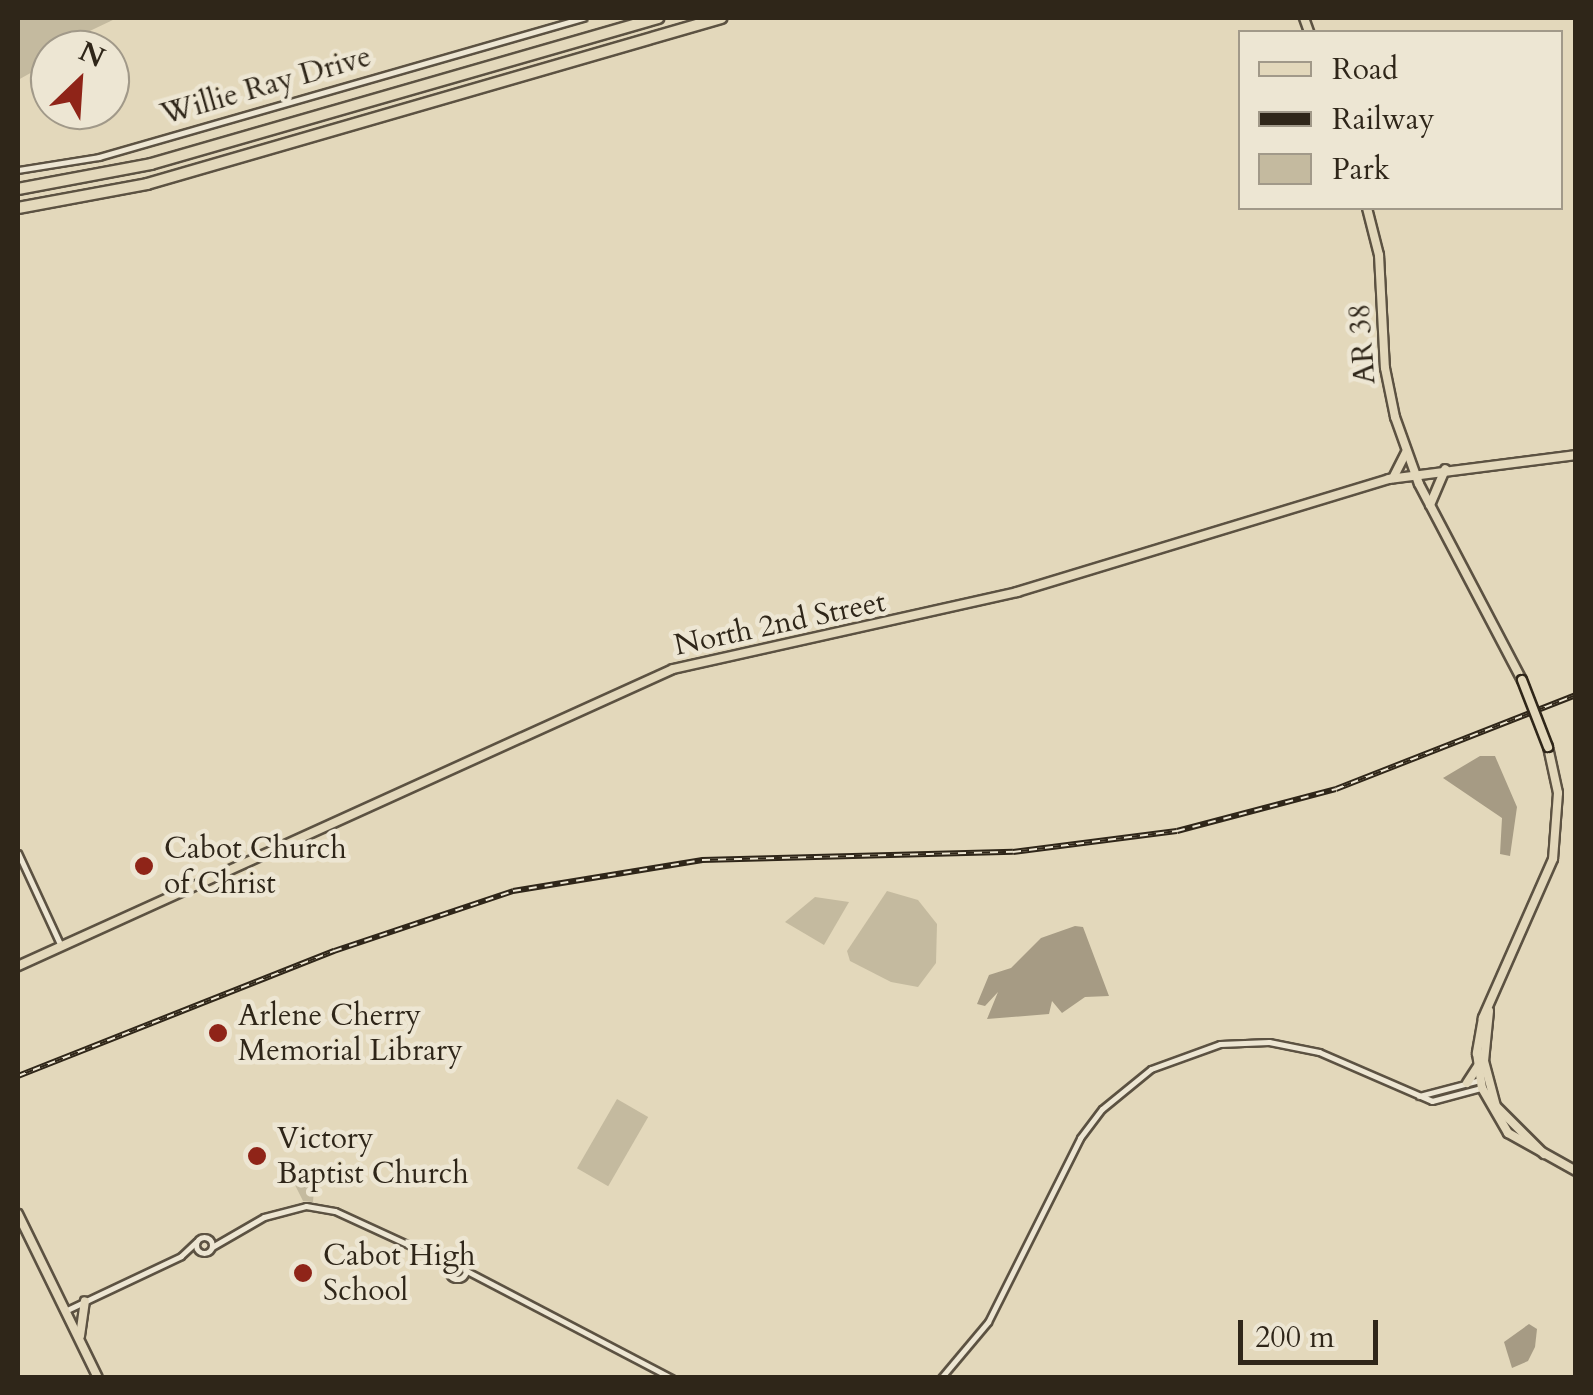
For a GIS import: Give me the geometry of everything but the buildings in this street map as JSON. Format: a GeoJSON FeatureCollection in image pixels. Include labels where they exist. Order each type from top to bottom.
{"type":"FeatureCollection","features":[{"type":"Feature","properties":{"kind":"highway"},"geometry":{"type":"LineString","coordinates":[[18,190],[151,164],[658,18]]}},
{"type":"Feature","properties":{"kind":"highway"},"geometry":{"type":"LineString","coordinates":[[18,208],[146,184],[721,18]]}},
{"type":"Feature","properties":{"kind":"main road","name":"AR 38"},"geometry":{"type":"LineString","coordinates":[[1368,210],[1380,255],[1388,383],[1406,447],[1430,505],[1522,680],[1548,747],[1558,793],[1553,859],[1489,1011]]}},
{"type":"Feature","properties":{"kind":"main road"},"geometry":{"type":"LineString","coordinates":[[1392,478],[1401,471],[1406,447]]}},
{"type":"Feature","properties":{"kind":"main road","name":"North 2nd Street"},"geometry":{"type":"LineString","coordinates":[[18,966],[673,669],[1017,592],[1392,478],[1576,455]]}},
{"type":"Feature","properties":{"kind":"main road"},"geometry":{"type":"LineString","coordinates":[[1430,505],[1445,469]]}},
{"type":"Feature","properties":{"kind":"main road"},"geometry":{"type":"LineString","coordinates":[[1489,1011],[1478,1041],[1478,1066],[1484,1083],[1509,1124],[1550,1159]]}},
{"type":"Feature","properties":{"kind":"main road"},"geometry":{"type":"LineString","coordinates":[[1489,1011],[1486,1099],[1508,1133],[1576,1171]]}},
{"type":"Feature","properties":{"kind":"main road"},"geometry":{"type":"LineString","coordinates":[[1467,1082],[1478,1066]]}},
{"type":"Feature","properties":{"kind":"main road"},"geometry":{"type":"LineString","coordinates":[[18,1214],[98,1378]]}},
{"type":"Feature","properties":{"kind":"main road"},"geometry":{"type":"LineString","coordinates":[[81,1346],[85,1301]]}},
{"type":"Feature","properties":{"kind":"street","name":"Willie Ray Drive"},"geometry":{"type":"LineString","coordinates":[[18,170],[99,158],[584,18]]}},
{"type":"Feature","properties":{"kind":"street"},"geometry":{"type":"LineString","coordinates":[[18,852],[61,946]]}},
{"type":"Feature","properties":{"kind":"street"},"geometry":{"type":"LineString","coordinates":[[941,1378],[988,1322],[1080,1138],[1102,1109],[1151,1069],[1220,1044],[1268,1042],[1319,1052],[1416,1096],[1486,1099]]}},
{"type":"Feature","properties":{"kind":"street"},"geometry":{"type":"LineString","coordinates":[[1416,1096],[1467,1082],[1484,1083]]}},
{"type":"Feature","properties":{"kind":"street"},"geometry":{"type":"LineString","coordinates":[[1452,1096],[1484,1083]]}},
{"type":"Feature","properties":{"kind":"street"},"geometry":{"type":"LineString","coordinates":[[181,1256],[196,1242],[227,1234],[285,1208],[316,1206],[436,1261],[449,1266],[460,1262],[464,1273],[484,1284],[672,1378]]}},
{"type":"Feature","properties":{"kind":"street"},"geometry":{"type":"LineString","coordinates":[[64,1312],[181,1256],[212,1247],[227,1234]]}},
{"type":"Feature","properties":{"kind":"street"},"geometry":{"type":"LineString","coordinates":[[207,1237],[212,1247]]}},
{"type":"Feature","properties":{"kind":"street"},"geometry":{"type":"LineString","coordinates":[[196,1242],[201,1252]]}},
{"type":"Feature","properties":{"kind":"street"},"geometry":{"type":"LineString","coordinates":[[449,1266],[453,1277],[464,1273]]}},
{"type":"Feature","properties":{"kind":"green space"},"geometry":{"type":"Polygon","coordinates":[[[18,18],[117,18],[92,30],[30,30],[30,73],[18,80],[18,18]]]}},
{"type":"Feature","properties":{"kind":"green space"},"geometry":{"type":"Polygon","coordinates":[[[887,891],[918,900],[937,924],[936,963],[918,987],[891,982],[850,961],[847,951],[887,891]]]}},
{"type":"Feature","properties":{"kind":"green space"},"geometry":{"type":"Polygon","coordinates":[[[815,897],[849,902],[824,945],[785,922],[815,897]]]}},
{"type":"Feature","properties":{"kind":"green space"},"geometry":{"type":"Polygon","coordinates":[[[617,1099],[648,1117],[608,1186],[577,1168],[617,1099]]]}},
{"type":"Feature","properties":{"kind":"green space"},"geometry":{"type":"Polygon","coordinates":[[[307,1172],[314,1189],[313,1202],[303,1201],[292,1179],[307,1172]]]}},
{"type":"Feature","properties":{"kind":"shaded area"},"geometry":{"type":"Polygon","coordinates":[[[1480,756],[1495,756],[1517,807],[1510,856],[1500,854],[1502,818],[1443,778],[1480,756]]]}},
{"type":"Feature","properties":{"kind":"shaded area"},"geometry":{"type":"Polygon","coordinates":[[[1083,927],[1109,996],[1085,997],[1062,1013],[1052,1001],[1049,1014],[987,1019],[998,992],[985,1006],[977,1004],[989,975],[1011,968],[1041,938],[1083,927]]]}},
{"type":"Feature","properties":{"kind":"shaded area"},"geometry":{"type":"Polygon","coordinates":[[[1529,1324],[1537,1329],[1535,1347],[1528,1361],[1512,1368],[1504,1342],[1529,1324]]]}},
{"type":"Feature","properties":{"kind":"railway"},"geometry":{"type":"LineString","coordinates":[[18,1076],[334,951],[513,891],[702,860],[1013,852],[1177,831],[1336,789],[1576,695]]}},
{"type":"Feature","properties":{"kind":"place","name":"Cabot Church of Christ"},"geometry":{"type":"Point","coordinates":[144,866]}},
{"type":"Feature","properties":{"kind":"place","name":"Arlene Cherry Memorial Library"},"geometry":{"type":"Point","coordinates":[218,1033]}},
{"type":"Feature","properties":{"kind":"place","name":"Victory Baptist Church"},"geometry":{"type":"Point","coordinates":[257,1156]}},
{"type":"Feature","properties":{"kind":"place","name":"Cabot High School"},"geometry":{"type":"Point","coordinates":[303,1273]}}]}
